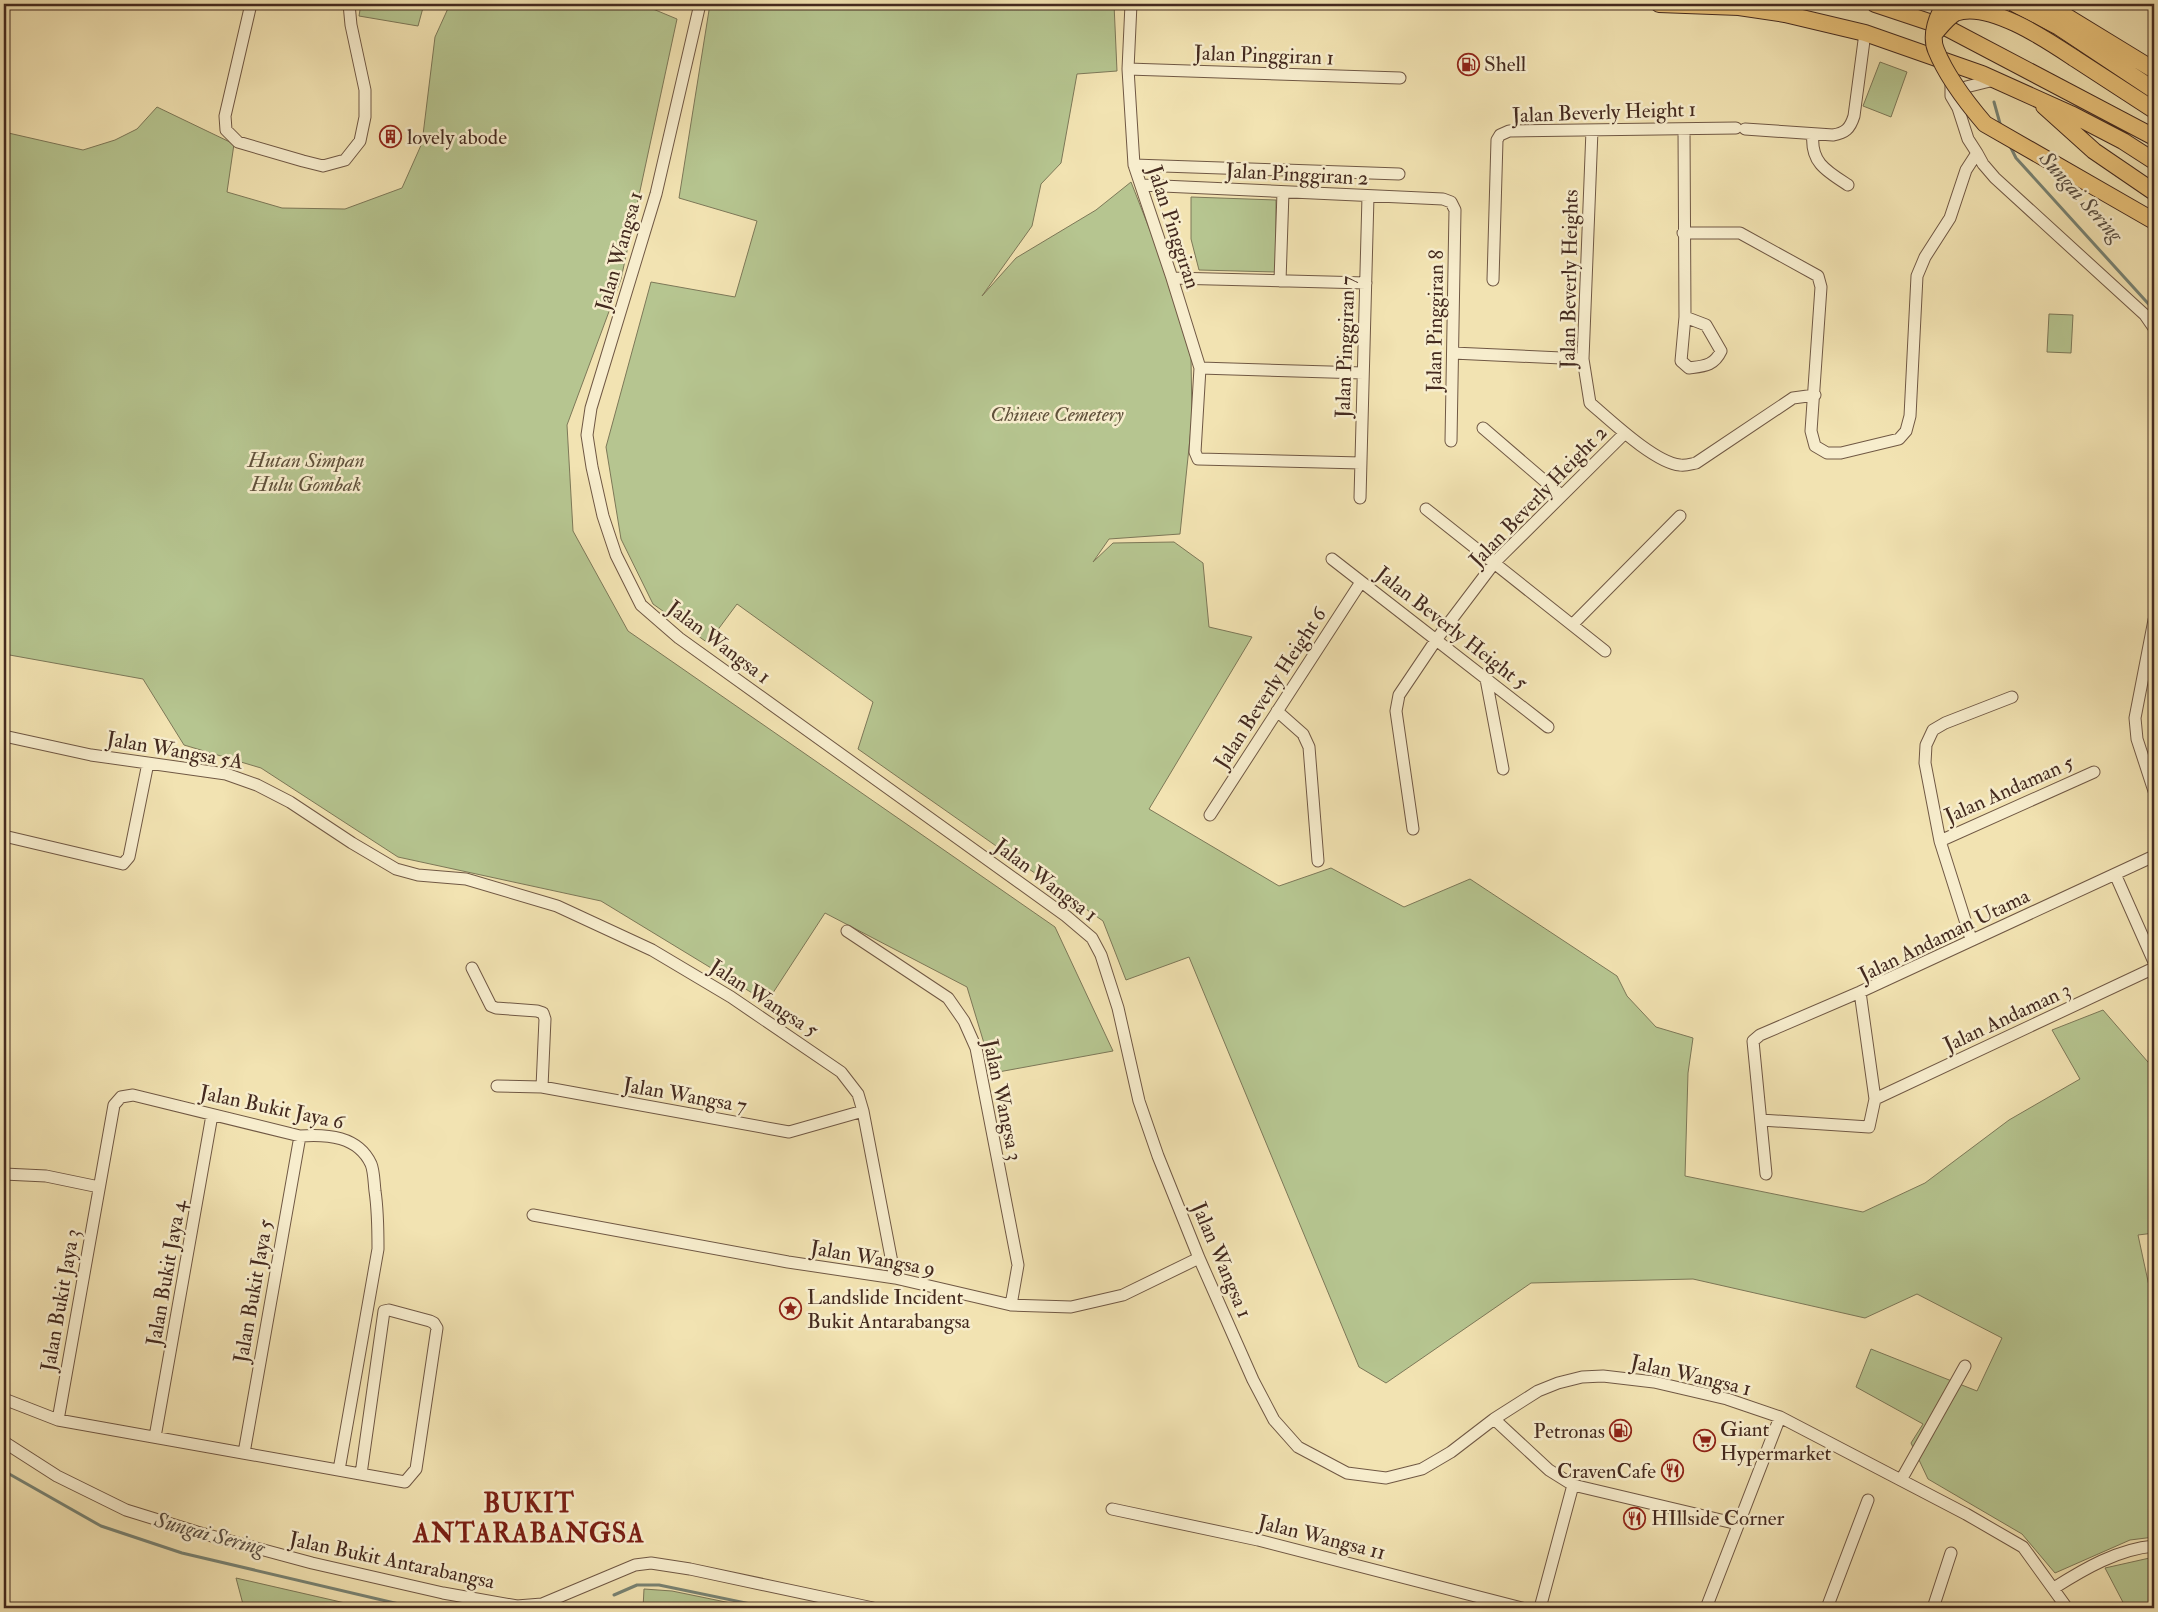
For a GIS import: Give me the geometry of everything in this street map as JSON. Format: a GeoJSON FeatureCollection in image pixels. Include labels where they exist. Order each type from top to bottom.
{"type":"FeatureCollection","features":[{"type":"Feature","properties":{"kind":"highway"},"geometry":{"type":"LineString","coordinates":[[1658,4],[1739,7],[1826,22],[1865,33],[1933,56],[1994,80],[2073,115],[2123,141],[2154,161]]}},
{"type":"Feature","properties":{"kind":"highway"},"geometry":{"type":"LineString","coordinates":[[1875,4],[1947,28],[2154,137]]}},
{"type":"Feature","properties":{"kind":"highway"},"geometry":{"type":"LineString","coordinates":[[1947,4],[1940,11],[1935,32],[1935,48],[1969,105],[1985,124],[2154,221]]}},
{"type":"Feature","properties":{"kind":"highway"},"geometry":{"type":"LineString","coordinates":[[2015,4],[2039,8],[2154,70]]}},
{"type":"Feature","properties":{"kind":"highway"},"geometry":{"type":"LineString","coordinates":[[1935,32],[1955,13],[1962,11],[1975,8],[1988,9],[2005,15],[2154,110]]}},
{"type":"Feature","properties":{"kind":"highway"},"geometry":{"type":"LineString","coordinates":[[2039,8],[2059,27],[2154,90]]}},
{"type":"Feature","properties":{"kind":"highway"},"geometry":{"type":"LineString","coordinates":[[2039,100],[2061,123],[2094,151],[2154,192]]}},
{"type":"Feature","properties":{"kind":"street"},"geometry":{"type":"LineString","coordinates":[[251,4],[225,116],[226,130],[238,142],[323,166],[344,160],[360,141],[365,117],[365,90],[351,25],[349,4]]}},
{"type":"Feature","properties":{"kind":"street","name":"Jalan Wangsa 1"},"geometry":{"type":"LineString","coordinates":[[700,4],[656,194],[590,408],[587,436],[592,467],[603,516],[616,555],[641,605],[679,638],[1066,916],[1092,938],[1109,976],[1140,1101],[1158,1156],[1199,1258],[1274,1420],[1298,1447],[1347,1473],[1386,1478],[1422,1469],[1451,1452],[1494,1419],[1538,1391],[1582,1377],[1603,1376],[1654,1382],[1727,1399],[1780,1417],[1901,1480],[2023,1547],[2067,1608]]}},
{"type":"Feature","properties":{"kind":"street","name":"Jalan Pinggiran"},"geometry":{"type":"LineString","coordinates":[[1131,4],[1128,69],[1134,165],[1200,368],[1195,452],[1198,459],[1361,463]]}},
{"type":"Feature","properties":{"kind":"street","name":"Jalan Beverly Height 1"},"geometry":{"type":"LineString","coordinates":[[1493,280],[1497,140],[1500,135],[1509,131],[1684,129],[1740,129],[1833,135],[1843,133],[1851,126],[1865,33]]}},
{"type":"Feature","properties":{"kind":"street"},"geometry":{"type":"LineString","coordinates":[[1933,56],[1951,81],[1951,96],[1958,108],[1968,139],[1983,164],[1995,178],[2145,315],[2154,328]]}},
{"type":"Feature","properties":{"kind":"street","name":"Jalan Pinggiran 1"},"geometry":{"type":"LineString","coordinates":[[1128,69],[1400,78]]}},
{"type":"Feature","properties":{"kind":"street"},"geometry":{"type":"LineString","coordinates":[[1958,108],[1966,87],[1994,80]]}},
{"type":"Feature","properties":{"kind":"street"},"geometry":{"type":"LineString","coordinates":[[1684,129],[1683,233],[1685,317],[1681,361],[1689,368],[1709,365],[1717,360],[1721,351],[1706,326],[1685,317]]}},
{"type":"Feature","properties":{"kind":"street","name":"Jalan Beverly Heights"},"geometry":{"type":"LineString","coordinates":[[1592,130],[1583,359],[1590,404],[1625,433],[1664,461],[1681,465],[1696,463],[1793,398],[1815,395]]}},
{"type":"Feature","properties":{"kind":"street"},"geometry":{"type":"LineString","coordinates":[[1813,134],[1812,147],[1817,162],[1848,185]]}},
{"type":"Feature","properties":{"kind":"street"},"geometry":{"type":"LineString","coordinates":[[1683,233],[1740,233],[1818,276],[1821,287],[1812,430],[1815,446],[1828,453],[1841,453],[1898,439],[1906,431],[1912,392],[1917,276],[1926,257],[1950,218],[1966,170],[1977,153]]}},
{"type":"Feature","properties":{"kind":"street","name":"Jalan Pinggiran 2"},"geometry":{"type":"LineString","coordinates":[[1134,165],[1399,174]]}},
{"type":"Feature","properties":{"kind":"street","name":"Jalan Pinggiran 2"},"geometry":{"type":"LineString","coordinates":[[1141,185],[1443,199],[1451,202]]}},
{"type":"Feature","properties":{"kind":"street"},"geometry":{"type":"LineString","coordinates":[[1280,281],[1283,192]]}},
{"type":"Feature","properties":{"kind":"street","name":"Jalan Pinggiran 7"},"geometry":{"type":"LineString","coordinates":[[1360,498],[1368,196]]}},
{"type":"Feature","properties":{"kind":"street","name":"Jalan Pinggiran 8"},"geometry":{"type":"LineString","coordinates":[[1451,202],[1455,210],[1452,441]]}},
{"type":"Feature","properties":{"kind":"street"},"geometry":{"type":"LineString","coordinates":[[1172,278],[1366,283]]}},
{"type":"Feature","properties":{"kind":"street"},"geometry":{"type":"LineString","coordinates":[[1453,353],[1583,359]]}},
{"type":"Feature","properties":{"kind":"street"},"geometry":{"type":"LineString","coordinates":[[1200,368],[1363,373]]}},
{"type":"Feature","properties":{"kind":"street"},"geometry":{"type":"LineString","coordinates":[[1483,428],[1561,495]]}},
{"type":"Feature","properties":{"kind":"street","name":"Jalan Beverly Height 2"},"geometry":{"type":"LineString","coordinates":[[1413,829],[1396,711],[1399,695],[1436,640],[1495,562],[1625,433]]}},
{"type":"Feature","properties":{"kind":"street"},"geometry":{"type":"LineString","coordinates":[[1426,509],[1605,651]]}},
{"type":"Feature","properties":{"kind":"street"},"geometry":{"type":"LineString","coordinates":[[1573,624],[1680,516]]}},
{"type":"Feature","properties":{"kind":"street","name":"Jalan Beverly Height 5"},"geometry":{"type":"LineString","coordinates":[[1332,559],[1548,727]]}},
{"type":"Feature","properties":{"kind":"street","name":"Jalan Beverly Height 6"},"geometry":{"type":"LineString","coordinates":[[1210,815],[1361,582]]}},
{"type":"Feature","properties":{"kind":"street"},"geometry":{"type":"LineString","coordinates":[[2154,620],[2135,718],[2137,739],[2154,791]]}},
{"type":"Feature","properties":{"kind":"street"},"geometry":{"type":"LineString","coordinates":[[1486,679],[1503,769]]}},
{"type":"Feature","properties":{"kind":"street"},"geometry":{"type":"LineString","coordinates":[[1971,939],[1940,841],[1925,763],[1926,745],[1933,730],[1945,723],[2012,697]]}},
{"type":"Feature","properties":{"kind":"street"},"geometry":{"type":"LineString","coordinates":[[1277,711],[1303,734],[1309,747],[1318,861]]}},
{"type":"Feature","properties":{"kind":"street","name":"Jalan Wangsa 5A"},"geometry":{"type":"LineString","coordinates":[[4,736],[91,755],[226,774],[258,785],[290,802],[352,843],[396,869],[418,875],[466,879]]}},
{"type":"Feature","properties":{"kind":"street"},"geometry":{"type":"LineString","coordinates":[[4,836],[123,864],[129,857],[148,762]]}},
{"type":"Feature","properties":{"kind":"street","name":"Jalan Andaman 5"},"geometry":{"type":"LineString","coordinates":[[1940,841],[2094,772]]}},
{"type":"Feature","properties":{"kind":"street","name":"Jalan Andaman Utama"},"geometry":{"type":"LineString","coordinates":[[1761,1120],[1869,1127],[1875,1099],[1860,992],[1971,939],[2154,856]]}},
{"type":"Feature","properties":{"kind":"street"},"geometry":{"type":"LineString","coordinates":[[2115,874],[2154,962]]}},
{"type":"Feature","properties":{"kind":"street","name":"Jalan Wangsa 5"},"geometry":{"type":"LineString","coordinates":[[466,879],[557,906],[652,950],[732,997],[841,1072],[858,1094],[863,1111],[895,1278]]}},
{"type":"Feature","properties":{"kind":"street","name":"Jalan Wangsa 3"},"geometry":{"type":"LineString","coordinates":[[847,931],[948,998],[964,1021],[976,1048],[1018,1265],[1010,1305]]}},
{"type":"Feature","properties":{"kind":"street"},"geometry":{"type":"LineString","coordinates":[[472,968],[491,1006],[543,1013],[545,1019],[542,1087]]}},
{"type":"Feature","properties":{"kind":"street","name":"Jalan Andaman 3"},"geometry":{"type":"LineString","coordinates":[[1875,1099],[2154,968]]}},
{"type":"Feature","properties":{"kind":"street"},"geometry":{"type":"LineString","coordinates":[[1766,1174],[1753,1041],[1760,1035],[1860,992]]}},
{"type":"Feature","properties":{"kind":"street","name":"Jalan Wangsa 7"},"geometry":{"type":"LineString","coordinates":[[497,1086],[542,1087],[789,1132],[863,1111]]}},
{"type":"Feature","properties":{"kind":"street","name":"Jalan Bukit Jaya 6"},"geometry":{"type":"LineString","coordinates":[[99,1187],[114,1105],[121,1097],[133,1095],[300,1136],[324,1135],[346,1139],[363,1152],[372,1165],[378,1218],[378,1249],[339,1470]]}},
{"type":"Feature","properties":{"kind":"street","name":"Jalan Bukit Jaya 4"},"geometry":{"type":"LineString","coordinates":[[156,1438],[212,1115]]}},
{"type":"Feature","properties":{"kind":"street","name":"Jalan Bukit Jaya 5"},"geometry":{"type":"LineString","coordinates":[[244,1453],[300,1136]]}},
{"type":"Feature","properties":{"kind":"street"},"geometry":{"type":"LineString","coordinates":[[4,1174],[46,1176],[99,1187]]}},
{"type":"Feature","properties":{"kind":"street","name":"Jalan Bukit Jaya 3"},"geometry":{"type":"LineString","coordinates":[[58,1420],[99,1187]]}},
{"type":"Feature","properties":{"kind":"street","name":"Jalan Wangsa 9"},"geometry":{"type":"LineString","coordinates":[[533,1215],[788,1262],[895,1278],[1010,1305],[1071,1307],[1123,1295],[1199,1258]]}},
{"type":"Feature","properties":{"kind":"street"},"geometry":{"type":"LineString","coordinates":[[4,1399],[58,1420],[405,1482],[416,1469],[437,1328],[434,1323],[389,1310],[384,1311],[361,1474]]}},
{"type":"Feature","properties":{"kind":"street"},"geometry":{"type":"LineString","coordinates":[[1901,1480],[1965,1366]]}},
{"type":"Feature","properties":{"kind":"street"},"geometry":{"type":"LineString","coordinates":[[1706,1608],[1780,1417]]}},
{"type":"Feature","properties":{"kind":"street"},"geometry":{"type":"LineString","coordinates":[[1494,1419],[1549,1470],[1573,1485],[1738,1524]]}},
{"type":"Feature","properties":{"kind":"street","name":"Jalan Bukit Antarabangsa"},"geometry":{"type":"LineString","coordinates":[[4,1442],[57,1476],[126,1510],[303,1561],[443,1593],[517,1606],[542,1604],[635,1565],[651,1564],[727,1576],[873,1608]]}},
{"type":"Feature","properties":{"kind":"street"},"geometry":{"type":"LineString","coordinates":[[1540,1608],[1573,1485]]}},
{"type":"Feature","properties":{"kind":"street"},"geometry":{"type":"LineString","coordinates":[[1827,1608],[1868,1500]]}},
{"type":"Feature","properties":{"kind":"street","name":"Jalan Wangsa 11"},"geometry":{"type":"LineString","coordinates":[[1112,1509],[1258,1540],[1522,1608]]}},
{"type":"Feature","properties":{"kind":"street"},"geometry":{"type":"LineString","coordinates":[[2054,1588],[2083,1570],[2136,1548],[2154,1546]]}},
{"type":"Feature","properties":{"kind":"street"},"geometry":{"type":"LineString","coordinates":[[1933,1608],[1951,1553]]}},
{"type":"Feature","properties":{"kind":"green space"},"geometry":{"type":"Polygon","coordinates":[[[361,4],[424,4],[418,26],[359,16],[361,4]]]}},
{"type":"Feature","properties":{"kind":"green space","name":"Hutan Simpan Hulu Gombak"},"geometry":{"type":"Polygon","coordinates":[[[450,4],[641,4],[677,19],[621,279],[567,425],[573,531],[628,631],[1055,927],[1113,1051],[993,1073],[967,987],[825,913],[767,1002],[601,901],[398,857],[261,768],[184,745],[143,679],[4,654],[4,132],[83,150],[115,140],[137,129],[157,107],[234,144],[227,192],[282,208],[345,209],[402,188],[422,143],[435,37],[450,4]]]}},
{"type":"Feature","properties":{"kind":"green space","name":"Chinese Cemetery"},"geometry":{"type":"Polygon","coordinates":[[[710,4],[856,4],[871,8],[879,4],[1114,4],[1117,71],[1077,74],[1061,163],[1041,184],[1032,226],[982,296],[1016,258],[1096,210],[1131,182],[1173,289],[1191,358],[1192,419],[1180,534],[1109,539],[1093,562],[1113,543],[1174,542],[1203,563],[1209,627],[1252,637],[1149,809],[1279,886],[1331,868],[1404,907],[1470,879],[1617,976],[1627,996],[1656,1027],[1693,1038],[1688,1073],[1685,1176],[1863,1212],[1925,1183],[2009,1120],[2080,1079],[2052,1030],[2103,1010],[2154,1069],[2154,1233],[2138,1235],[2154,1309],[2154,1537],[2130,1540],[2055,1573],[2022,1534],[1928,1479],[1911,1443],[1923,1424],[1856,1387],[1871,1349],[1977,1391],[2002,1338],[1917,1294],[1865,1318],[1693,1279],[1531,1283],[1386,1383],[1359,1367],[1189,957],[1126,980],[1103,921],[858,749],[873,702],[737,604],[708,643],[653,604],[621,539],[606,447],[651,282],[735,297],[757,221],[679,198],[710,4]]]}},
{"type":"Feature","properties":{"kind":"green space"},"geometry":{"type":"Polygon","coordinates":[[[1880,62],[1907,72],[1891,117],[1863,106],[1880,62]]]}},
{"type":"Feature","properties":{"kind":"green space"},"geometry":{"type":"Polygon","coordinates":[[[1191,197],[1276,200],[1276,272],[1199,270],[1191,239],[1191,197]]]}},
{"type":"Feature","properties":{"kind":"green space"},"geometry":{"type":"Polygon","coordinates":[[[2049,314],[2073,315],[2071,353],[2047,352],[2049,314]]]}},
{"type":"Feature","properties":{"kind":"green space"},"geometry":{"type":"Polygon","coordinates":[[[2154,1557],[2154,1608],[2126,1608],[2105,1568],[2154,1557]]]}},
{"type":"Feature","properties":{"kind":"green space"},"geometry":{"type":"Polygon","coordinates":[[[236,1578],[367,1608],[244,1608],[236,1578]]]}},
{"type":"Feature","properties":{"kind":"green space"},"geometry":{"type":"Polygon","coordinates":[[[644,1589],[672,1591],[755,1608],[643,1608],[644,1589]]]}},
{"type":"Feature","properties":{"kind":"waterway","name":"Sungai Sering"},"geometry":{"type":"LineString","coordinates":[[1994,102],[2001,127]]}},
{"type":"Feature","properties":{"kind":"waterway","name":"Sungai Sering"},"geometry":{"type":"LineString","coordinates":[[2010,146],[2016,158],[2154,310]]}},
{"type":"Feature","properties":{"kind":"waterway","name":"Sungai Sering"},"geometry":{"type":"LineString","coordinates":[[4,1471],[101,1526],[182,1553],[416,1608]]}},
{"type":"Feature","properties":{"kind":"waterway","name":"Sungai Sering"},"geometry":{"type":"LineString","coordinates":[[614,1595],[637,1585],[659,1585],[770,1608]]}},
{"type":"Feature","properties":{"kind":"place","name":"Shell"},"geometry":{"type":"Point","coordinates":[1468,64]}},
{"type":"Feature","properties":{"kind":"place","name":"lovely abode"},"geometry":{"type":"Point","coordinates":[391,137]}},
{"type":"Feature","properties":{"kind":"place","name":"Landslide Incident Bukit Antarabangsa"},"geometry":{"type":"Point","coordinates":[791,1309]}},
{"type":"Feature","properties":{"kind":"place","name":"Petronas"},"geometry":{"type":"Point","coordinates":[1621,1431]}},
{"type":"Feature","properties":{"kind":"place","name":"Giant Hypermarket"},"geometry":{"type":"Point","coordinates":[1704,1441]}},
{"type":"Feature","properties":{"kind":"place","name":"CravenCafe"},"geometry":{"type":"Point","coordinates":[1672,1471]}},
{"type":"Feature","properties":{"kind":"place","name":"HIllside Corner"},"geometry":{"type":"Point","coordinates":[1635,1518]}},
{"type":"Feature","properties":{"kind":"district","name":"BUKIT ANTARABANGSA"},"geometry":{"type":"Point","coordinates":[529,1518]}}]}
